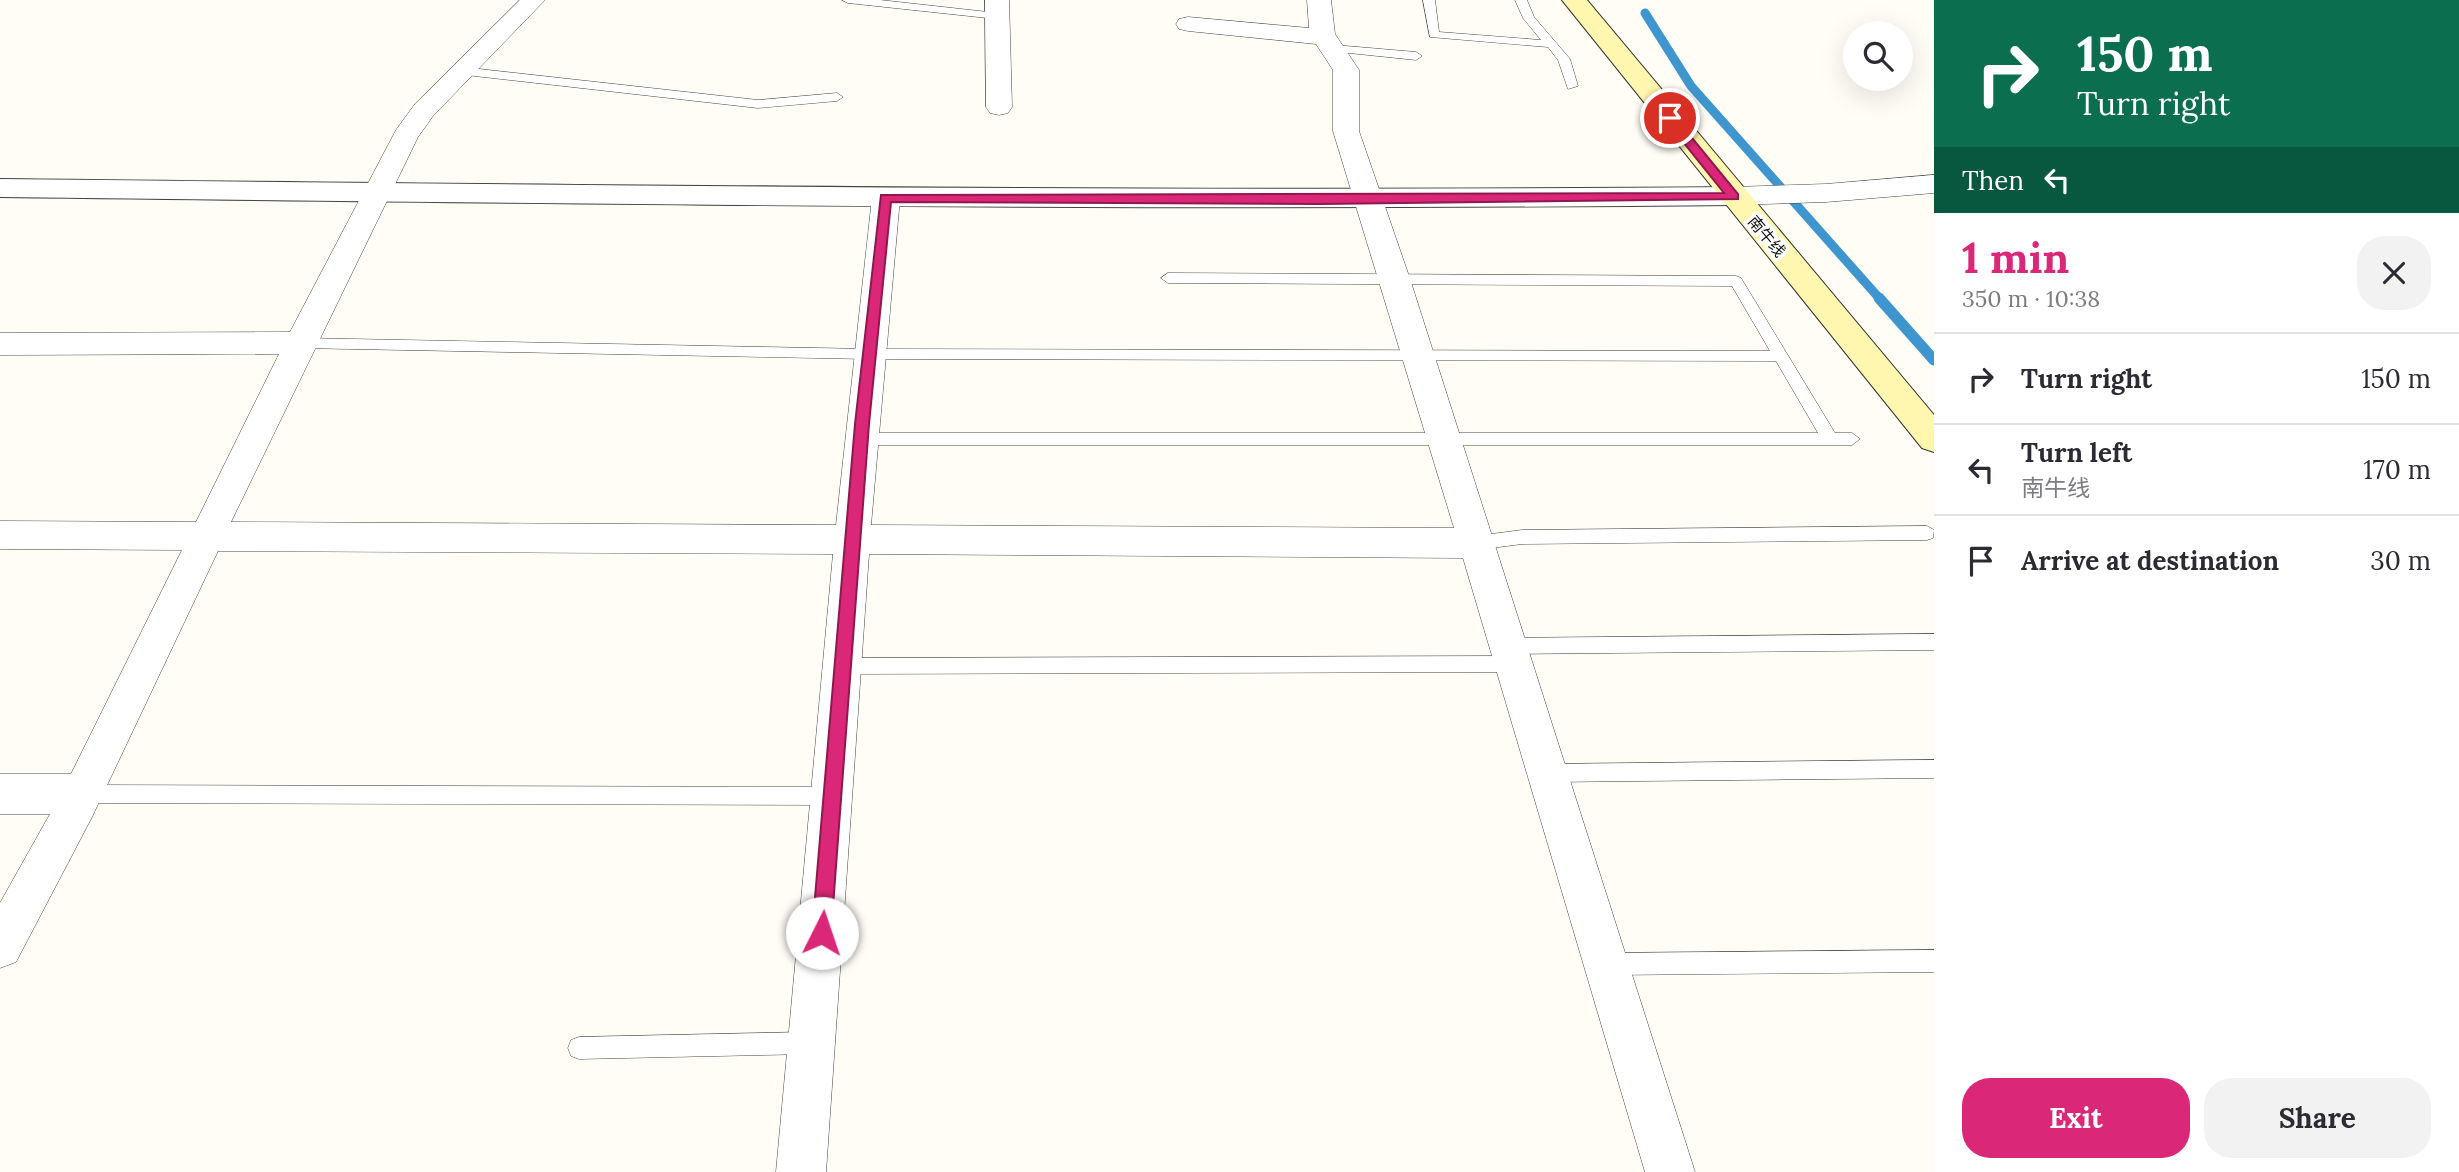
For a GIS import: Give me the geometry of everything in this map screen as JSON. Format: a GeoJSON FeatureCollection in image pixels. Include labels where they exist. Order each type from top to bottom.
{"type":"FeatureCollection","features":[{"type":"Feature","properties":{"kind":"main road","name":"南牛线"},"geometry":{"type":"LineString","coordinates":[[1574,0],[1934,439]]}},
{"type":"Feature","properties":{"kind":"street"},"geometry":{"type":"LineString","coordinates":[[0,946],[82,794],[299,343],[405,136],[424,110],[533,0]]}},
{"type":"Feature","properties":{"kind":"street"},"geometry":{"type":"LineString","coordinates":[[1319,0],[1320,27],[1344,61],[1347,73],[1344,117],[1346,131],[1395,279],[1670,1172]]}},
{"type":"Feature","properties":{"kind":"street"},"geometry":{"type":"LineString","coordinates":[[997,8],[999,107]]}},
{"type":"Feature","properties":{"kind":"street"},"geometry":{"type":"LineString","coordinates":[[1188,24],[1329,43]]}},
{"type":"Feature","properties":{"kind":"street"},"geometry":{"type":"LineString","coordinates":[[0,188],[886,198],[1370,200],[1734,197],[1934,184]]}},
{"type":"Feature","properties":{"kind":"street"},"geometry":{"type":"LineString","coordinates":[[801,1172],[861,439],[886,198]]}},
{"type":"Feature","properties":{"kind":"street"},"geometry":{"type":"LineString","coordinates":[[0,344],[299,343]]}},
{"type":"Feature","properties":{"kind":"street"},"geometry":{"type":"LineString","coordinates":[[0,535],[1476,543]]}},
{"type":"Feature","properties":{"kind":"street"},"geometry":{"type":"LineString","coordinates":[[0,794],[82,794]]}},
{"type":"Feature","properties":{"kind":"lane"},"geometry":{"type":"LineString","coordinates":[[848,0],[997,8]]}},
{"type":"Feature","properties":{"kind":"lane"},"geometry":{"type":"LineString","coordinates":[[1429,0],[1434,35],[1552,44]]}},
{"type":"Feature","properties":{"kind":"lane"},"geometry":{"type":"LineString","coordinates":[[1521,0],[1529,18],[1564,59],[1572,86]]}},
{"type":"Feature","properties":{"kind":"lane"},"geometry":{"type":"LineString","coordinates":[[1329,43],[1416,56]]}},
{"type":"Feature","properties":{"kind":"lane"},"geometry":{"type":"LineString","coordinates":[[461,71],[758,104],[837,97]]}},
{"type":"Feature","properties":{"kind":"lane"},"geometry":{"type":"LineString","coordinates":[[1168,278],[1736,281],[1829,439]]}},
{"type":"Feature","properties":{"kind":"lane"},"geometry":{"type":"LineString","coordinates":[[299,343],[869,354],[1779,356]]}},
{"type":"Feature","properties":{"kind":"lane"},"geometry":{"type":"LineString","coordinates":[[861,439],[1853,439]]}},
{"type":"Feature","properties":{"kind":"lane"},"geometry":{"type":"LineString","coordinates":[[1476,543],[1522,537],[1927,533]]}},
{"type":"Feature","properties":{"kind":"lane"},"geometry":{"type":"LineString","coordinates":[[843,666],[1511,655],[1934,642]]}},
{"type":"Feature","properties":{"kind":"lane"},"geometry":{"type":"LineString","coordinates":[[1547,773],[1934,768]]}},
{"type":"Feature","properties":{"kind":"lane"},"geometry":{"type":"LineString","coordinates":[[82,794],[832,796]]}},
{"type":"Feature","properties":{"kind":"lane"},"geometry":{"type":"LineString","coordinates":[[1606,964],[1934,961]]}},
{"type":"Feature","properties":{"kind":"lane"},"geometry":{"type":"LineString","coordinates":[[579,1048],[813,1043]]}},
{"type":"Feature","properties":{"kind":"waterway"},"geometry":{"type":"LineString","coordinates":[[1645,13],[1691,86],[1880,299]]}},
{"type":"Feature","properties":{"kind":"waterway"},"geometry":{"type":"LineString","coordinates":[[1879,298],[1934,360]]}},
{"type":"Feature","properties":{"kind":"route"},"geometry":{"type":"LineString","coordinates":[[822,933],[862,424],[886,198],[1319,200],[1734,197],[1670,118]]}}]}
